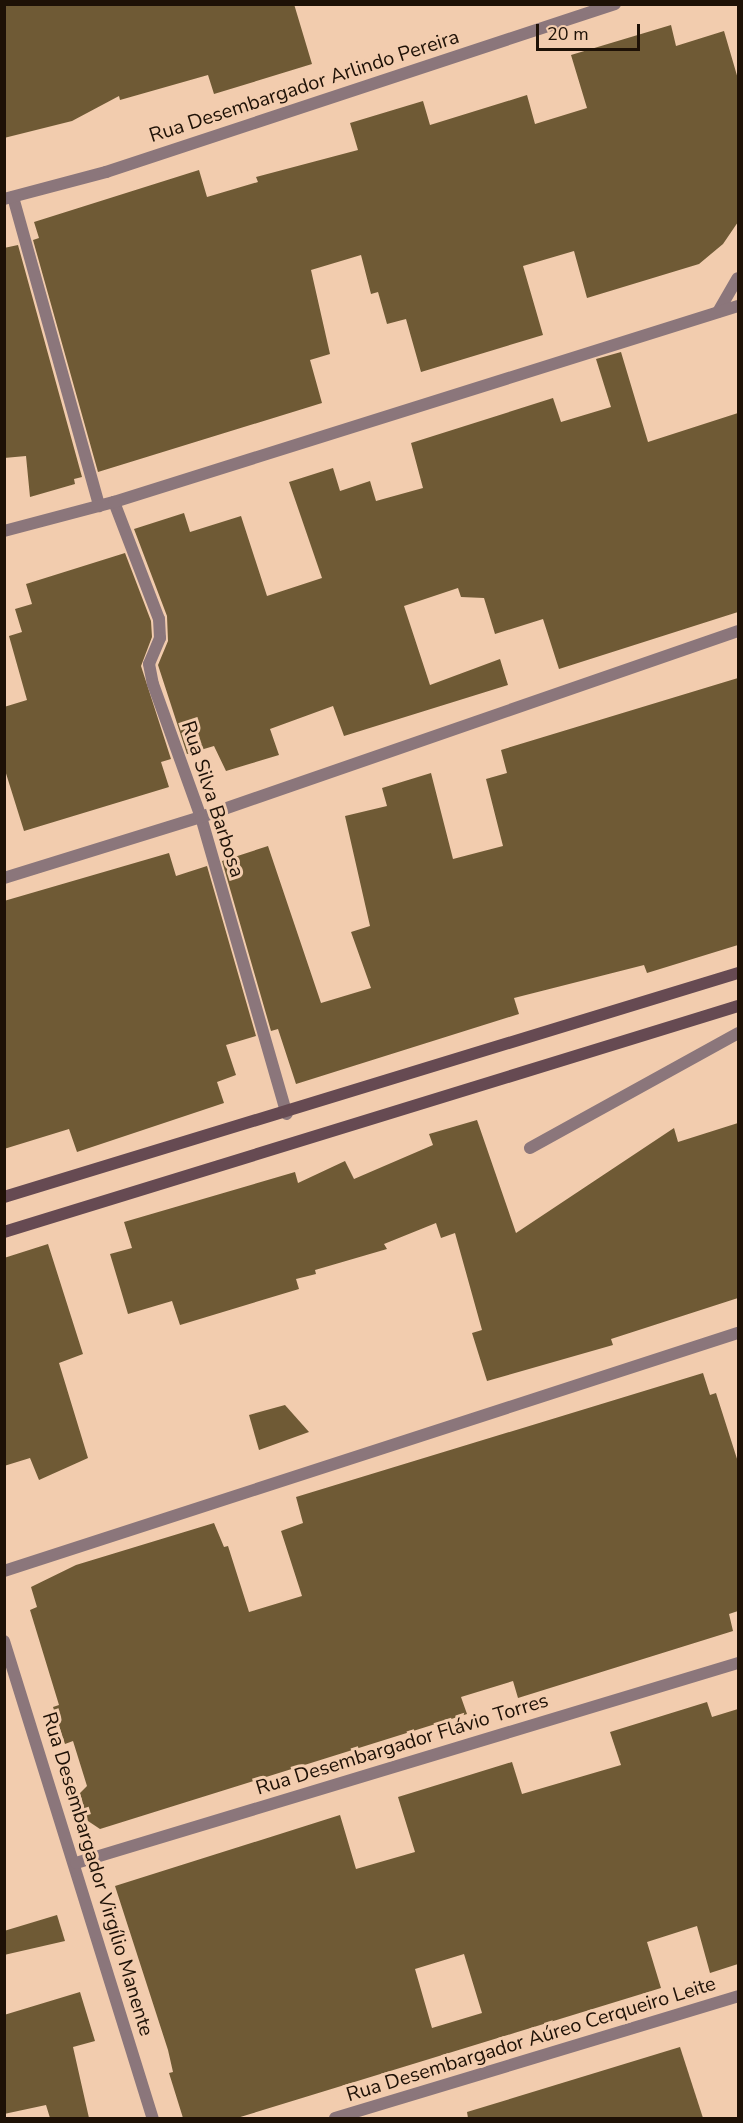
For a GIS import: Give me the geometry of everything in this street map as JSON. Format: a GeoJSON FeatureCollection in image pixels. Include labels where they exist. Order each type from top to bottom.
{"type":"FeatureCollection","features":[{"type":"Feature","properties":{"kind":"street","name":"Rua Desembargador Arlindo Pereira"},"geometry":{"type":"LineString","coordinates":[[9,198],[106,172],[615,4]]}},
{"type":"Feature","properties":{"kind":"street"},"geometry":{"type":"LineString","coordinates":[[9,198],[99,506]]}},
{"type":"Feature","properties":{"kind":"street"},"geometry":{"type":"LineString","coordinates":[[718,312],[738,278]]}},
{"type":"Feature","properties":{"kind":"street"},"geometry":{"type":"LineString","coordinates":[[4,531],[114,502],[738,306]]}},
{"type":"Feature","properties":{"kind":"street","name":"Rua Silva Barbosa"},"geometry":{"type":"LineString","coordinates":[[114,502],[159,619],[160,638],[150,673],[201,817],[286,1114]]}},
{"type":"Feature","properties":{"kind":"street"},"geometry":{"type":"LineString","coordinates":[[4,878],[201,817],[738,631]]}},
{"type":"Feature","properties":{"kind":"street"},"geometry":{"type":"LineString","coordinates":[[4,1197],[286,1114],[738,973]]}},
{"type":"Feature","properties":{"kind":"street"},"geometry":{"type":"LineString","coordinates":[[4,1232],[738,1006]]}},
{"type":"Feature","properties":{"kind":"street"},"geometry":{"type":"LineString","coordinates":[[530,1148],[738,1033]]}},
{"type":"Feature","properties":{"kind":"street"},"geometry":{"type":"LineString","coordinates":[[4,1571],[738,1333]]}},
{"type":"Feature","properties":{"kind":"street","name":"Rua Desembargador Virgílio Manente"},"geometry":{"type":"LineString","coordinates":[[4,1641],[76,1863],[153,2118]]}},
{"type":"Feature","properties":{"kind":"street","name":"Rua Desembargador Flávio Torres"},"geometry":{"type":"LineString","coordinates":[[76,1863],[738,1663]]}},
{"type":"Feature","properties":{"kind":"street","name":"Rua Desembargador Aúreo Cerqueiro Leite"},"geometry":{"type":"LineString","coordinates":[[335,2118],[738,1996]]}},
{"type":"Feature","properties":{"kind":"building"},"geometry":{"type":"Polygon","coordinates":[[[4,4],[294,4],[312,64],[214,94],[208,75],[120,100],[119,96],[72,121],[4,138],[4,4]]]}},
{"type":"Feature","properties":{"kind":"building"},"geometry":{"type":"Polygon","coordinates":[[[671,25],[676,46],[724,31],[738,79],[738,222],[723,244],[699,264],[587,298],[574,251],[523,266],[543,335],[421,372],[406,319],[387,324],[378,292],[371,294],[361,255],[311,270],[330,354],[310,360],[322,403],[98,472],[33,240],[39,238],[34,222],[199,170],[207,197],[258,182],[256,177],[358,150],[350,123],[423,101],[430,125],[527,95],[535,124],[587,108],[571,55],[671,25]]]}},
{"type":"Feature","properties":{"kind":"building"},"geometry":{"type":"Polygon","coordinates":[[[18,245],[82,477],[74,479],[75,484],[30,497],[26,456],[4,458],[4,248],[18,245]]]}},
{"type":"Feature","properties":{"kind":"building"},"geometry":{"type":"Polygon","coordinates":[[[621,352],[648,442],[738,413],[738,612],[559,669],[543,619],[495,634],[484,598],[461,597],[458,588],[404,606],[430,685],[500,659],[508,685],[344,736],[333,706],[270,729],[279,755],[226,771],[214,746],[187,754],[158,665],[168,641],[167,616],[134,529],[184,513],[190,532],[241,516],[267,596],[322,578],[289,482],[333,468],[340,491],[370,481],[376,501],[423,488],[411,443],[553,398],[561,422],[611,407],[596,359],[621,352]]]}},
{"type":"Feature","properties":{"kind":"building"},"geometry":{"type":"Polygon","coordinates":[[[125,553],[151,621],[152,637],[141,666],[171,759],[161,762],[169,787],[24,831],[4,767],[4,707],[27,700],[9,636],[22,632],[15,609],[32,604],[26,584],[125,553]]]}},
{"type":"Feature","properties":{"kind":"building"},"geometry":{"type":"Polygon","coordinates":[[[738,678],[738,945],[647,973],[644,965],[514,998],[519,1014],[296,1084],[278,1029],[271,1031],[222,861],[268,846],[321,1003],[371,988],[351,932],[370,926],[345,816],[387,806],[382,788],[431,773],[453,859],[503,846],[486,779],[507,773],[501,750],[738,678]]]}},
{"type":"Feature","properties":{"kind":"building"},"geometry":{"type":"Polygon","coordinates":[[[169,853],[176,876],[207,866],[256,1036],[226,1045],[236,1075],[217,1082],[224,1103],[77,1152],[69,1129],[4,1149],[4,901],[169,853]]]}},
{"type":"Feature","properties":{"kind":"building"},"geometry":{"type":"Polygon","coordinates":[[[477,1120],[516,1233],[674,1128],[678,1142],[738,1123],[738,1298],[611,1339],[613,1345],[487,1381],[472,1333],[482,1330],[455,1233],[441,1238],[436,1223],[384,1244],[387,1249],[315,1270],[316,1274],[296,1279],[299,1289],[180,1325],[172,1301],[128,1314],[110,1254],[132,1248],[124,1222],[295,1172],[298,1183],[345,1161],[354,1179],[433,1145],[429,1134],[477,1120]]]}},
{"type":"Feature","properties":{"kind":"building"},"geometry":{"type":"Polygon","coordinates":[[[48,1244],[83,1354],[59,1363],[88,1458],[39,1480],[30,1458],[4,1466],[4,1258],[48,1244]]]}},
{"type":"Feature","properties":{"kind":"building"},"geometry":{"type":"Polygon","coordinates":[[[703,1373],[710,1395],[716,1393],[738,1462],[738,1611],[729,1614],[733,1631],[518,1698],[513,1681],[461,1697],[467,1714],[100,1829],[88,1821],[80,1793],[87,1786],[73,1741],[65,1744],[53,1707],[59,1705],[30,1610],[37,1607],[31,1587],[76,1565],[214,1523],[224,1547],[228,1546],[249,1612],[302,1596],[281,1531],[303,1523],[296,1497],[703,1373]]]}},
{"type":"Feature","properties":{"kind":"building"},"geometry":{"type":"Polygon","coordinates":[[[285,1405],[309,1432],[259,1450],[249,1415],[285,1405]]]}},
{"type":"Feature","properties":{"kind":"building"},"geometry":{"type":"Polygon","coordinates":[[[707,1702],[712,1717],[738,1709],[738,1964],[710,1973],[697,1926],[647,1942],[661,1988],[237,2118],[183,2118],[169,2073],[173,2072],[168,2050],[115,1886],[340,1815],[356,1869],[415,1852],[398,1797],[512,1762],[522,1794],[621,1765],[610,1732],[707,1702]],[[464,1954],[415,1969],[432,2028],[482,2013],[464,1954]]]}},
{"type":"Feature","properties":{"kind":"building"},"geometry":{"type":"Polygon","coordinates":[[[57,1915],[65,1941],[4,1955],[4,1931],[57,1915]]]}},
{"type":"Feature","properties":{"kind":"building"},"geometry":{"type":"Polygon","coordinates":[[[80,1992],[95,2041],[73,2047],[89,2118],[50,2118],[46,2105],[4,2114],[4,2015],[80,1992]]]}},
{"type":"Feature","properties":{"kind":"building"},"geometry":{"type":"Polygon","coordinates":[[[680,2047],[703,2118],[468,2118],[467,2112],[680,2047]]]}}]}
